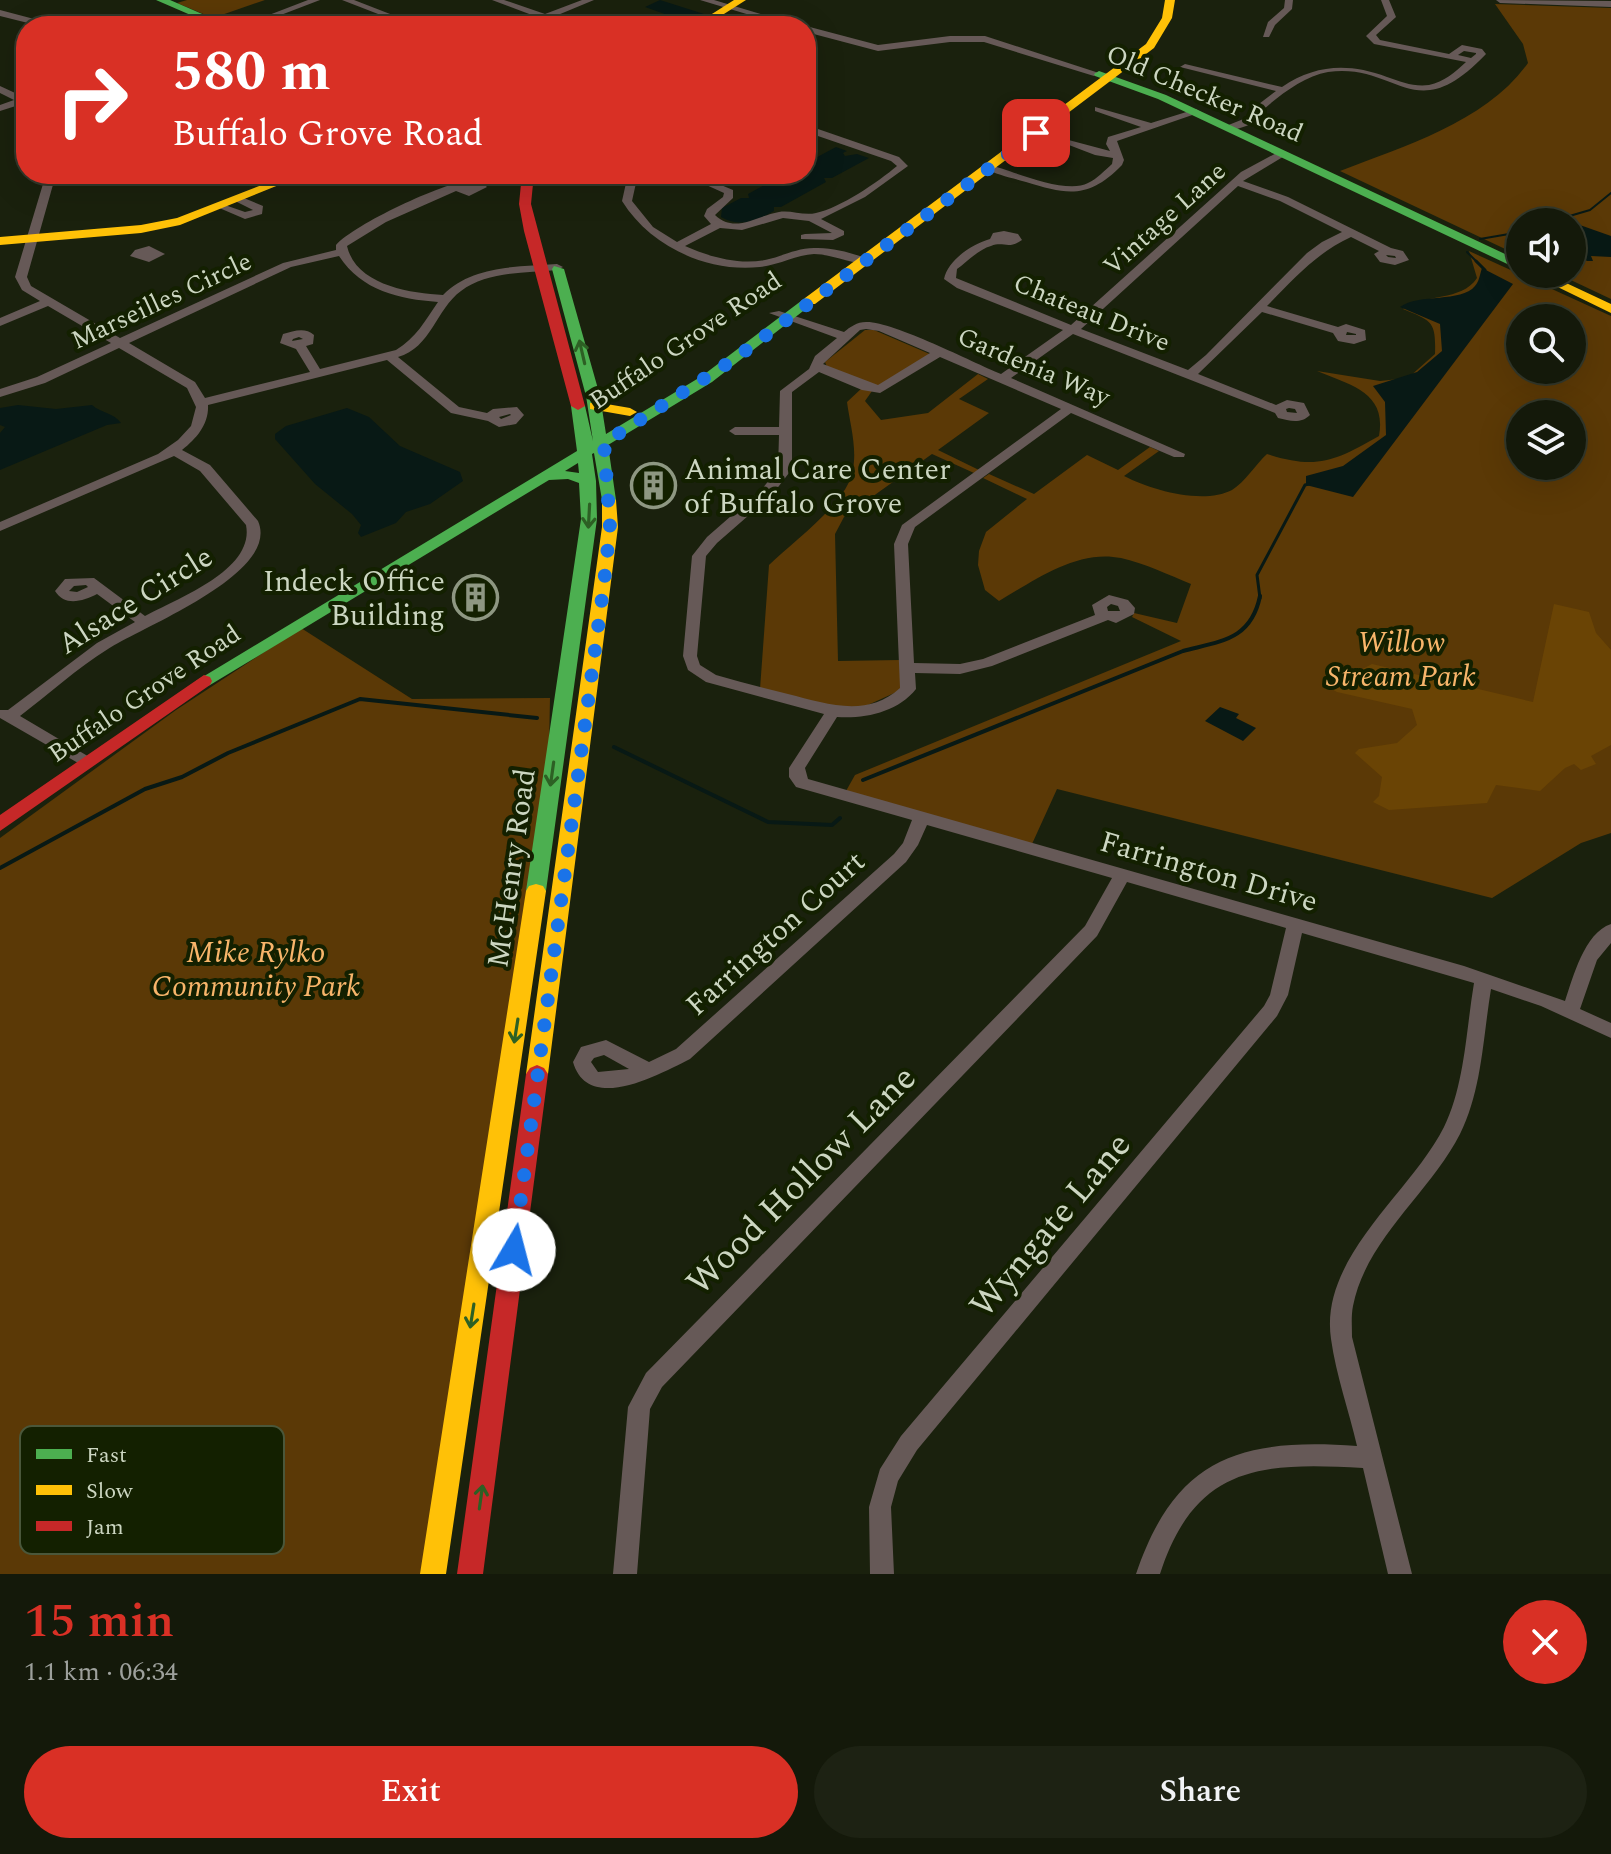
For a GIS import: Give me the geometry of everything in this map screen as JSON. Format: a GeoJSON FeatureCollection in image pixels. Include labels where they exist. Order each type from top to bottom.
{"type":"FeatureCollection","features":[{"type":"Feature","properties":{"kind":"main road"},"geometry":{"type":"LineString","coordinates":[[161,0],[200,16]]}},
{"type":"Feature","properties":{"kind":"main road","name":"Buffalo Grove Road"},"geometry":{"type":"LineString","coordinates":[[0,807],[249,652],[548,476],[630,412],[844,277],[858,259],[990,168],[1104,76],[1131,48],[1153,32],[1157,0]]}},
{"type":"Feature","properties":{"kind":"main road"},"geometry":{"type":"LineString","coordinates":[[1153,32],[1167,18],[1170,0]]}},
{"type":"Feature","properties":{"kind":"main road"},"geometry":{"type":"LineString","coordinates":[[718,16],[741,4]]}},
{"type":"Feature","properties":{"kind":"main road","name":"Buffalo Grove Road"},"geometry":{"type":"LineString","coordinates":[[0,824],[78,758],[259,630],[707,379],[782,316],[1104,76]]}},
{"type":"Feature","properties":{"kind":"main road","name":"Old Checker Road"},"geometry":{"type":"LineString","coordinates":[[1104,76],[1196,112],[1506,259]]}},
{"type":"Feature","properties":{"kind":"main road"},"geometry":{"type":"LineString","coordinates":[[0,241],[141,229],[180,221],[276,184]]}},
{"type":"Feature","properties":{"kind":"main road","name":"McHenry Road"},"geometry":{"type":"LineString","coordinates":[[433,1574],[589,519],[595,406],[576,327],[525,204],[527,184]]}},
{"type":"Feature","properties":{"kind":"main road","name":"McHenry Road"},"geometry":{"type":"LineString","coordinates":[[470,1574],[604,583],[610,515],[593,441],[583,425],[549,268],[540,208],[541,184]]}},
{"type":"Feature","properties":{"kind":"main road"},"geometry":{"type":"LineString","coordinates":[[1567,288],[1611,309]]}},
{"type":"Feature","properties":{"kind":"main road"},"geometry":{"type":"LineString","coordinates":[[595,406],[630,412]]}},
{"type":"Feature","properties":{"kind":"main road"},"geometry":{"type":"LineString","coordinates":[[548,476],[569,475],[589,481]]}},
{"type":"Feature","properties":{"kind":"street"},"geometry":{"type":"LineString","coordinates":[[272,16],[316,0]]}},
{"type":"Feature","properties":{"kind":"street"},"geometry":{"type":"LineString","coordinates":[[346,0],[390,16]]}},
{"type":"Feature","properties":{"kind":"street"},"geometry":{"type":"LineString","coordinates":[[496,0],[543,16]]}},
{"type":"Feature","properties":{"kind":"street"},"geometry":{"type":"LineString","coordinates":[[549,16],[590,0]]}},
{"type":"Feature","properties":{"kind":"street"},"geometry":{"type":"LineString","coordinates":[[704,0],[741,4],[772,16]]}},
{"type":"Feature","properties":{"kind":"street"},"geometry":{"type":"LineString","coordinates":[[1266,35],[1271,24],[1288,9],[1289,0]]}},
{"type":"Feature","properties":{"kind":"street"},"geometry":{"type":"LineString","coordinates":[[1224,126],[1250,120],[1253,113],[1283,90],[1334,68],[1410,88],[1430,89],[1462,73],[1473,61],[1393,46],[1373,39],[1373,33],[1392,17],[1385,0]]}},
{"type":"Feature","properties":{"kind":"street"},"geometry":{"type":"LineString","coordinates":[[1500,0],[1611,4]]}},
{"type":"Feature","properties":{"kind":"street","name":"Old Checker Road"},"geometry":{"type":"LineString","coordinates":[[816,32],[878,48],[950,39],[985,39],[1104,76]]}},
{"type":"Feature","properties":{"kind":"street"},"geometry":{"type":"LineString","coordinates":[[1190,68],[1283,90]]}},
{"type":"Feature","properties":{"kind":"street"},"geometry":{"type":"LineString","coordinates":[[1098,109],[1152,127]]}},
{"type":"Feature","properties":{"kind":"street"},"geometry":{"type":"LineString","coordinates":[[990,168],[1054,187],[1084,189],[1117,165],[1112,139],[1196,112]]}},
{"type":"Feature","properties":{"kind":"street"},"geometry":{"type":"LineString","coordinates":[[810,217],[826,212],[903,166],[895,159],[816,132]]}},
{"type":"Feature","properties":{"kind":"street"},"geometry":{"type":"LineString","coordinates":[[1065,140],[1099,153],[1117,155]]}},
{"type":"Feature","properties":{"kind":"street","name":"Vintage Lane"},"geometry":{"type":"LineString","coordinates":[[1002,379],[1072,330],[1255,166],[1282,153]]}},
{"type":"Feature","properties":{"kind":"street"},"geometry":{"type":"LineString","coordinates":[[1236,182],[1270,193],[1388,251]]}},
{"type":"Feature","properties":{"kind":"street"},"geometry":{"type":"LineString","coordinates":[[0,527],[114,480],[173,450],[195,431],[203,412],[203,402],[191,385],[26,288],[21,277],[48,184]]}},
{"type":"Feature","properties":{"kind":"street"},"geometry":{"type":"LineString","coordinates":[[631,184],[627,201],[633,214],[650,232],[703,256],[738,264],[771,262],[814,250],[831,250],[858,259]]}},
{"type":"Feature","properties":{"kind":"street"},"geometry":{"type":"LineString","coordinates":[[714,184],[729,192],[728,198],[709,216],[720,224],[748,227],[782,214],[810,217],[840,233],[833,237],[805,237]]}},
{"type":"Feature","properties":{"kind":"street"},"geometry":{"type":"LineString","coordinates":[[446,299],[411,297],[386,291],[368,281],[342,252],[341,245],[351,234],[442,192],[460,189]]}},
{"type":"Feature","properties":{"kind":"street"},"geometry":{"type":"LineString","coordinates":[[677,246],[720,224]]}},
{"type":"Feature","properties":{"kind":"street"},"geometry":{"type":"LineString","coordinates":[[141,229],[145,249]]}},
{"type":"Feature","properties":{"kind":"street"},"geometry":{"type":"LineString","coordinates":[[1188,376],[1210,358],[1318,249],[1352,232]]}},
{"type":"Feature","properties":{"kind":"street","name":"Chateau Drive"},"geometry":{"type":"LineString","coordinates":[[996,241],[984,244],[952,268],[950,279],[1279,410]]}},
{"type":"Feature","properties":{"kind":"street","name":"Marseilles Circle"},"geometry":{"type":"LineString","coordinates":[[0,393],[31,384],[287,265],[342,252]]}},
{"type":"Feature","properties":{"kind":"street"},"geometry":{"type":"LineString","coordinates":[[203,402],[390,356],[418,343],[446,299],[457,289],[484,277],[549,268]]}},
{"type":"Feature","properties":{"kind":"street"},"geometry":{"type":"LineString","coordinates":[[0,322],[48,302]]}},
{"type":"Feature","properties":{"kind":"street"},"geometry":{"type":"LineString","coordinates":[[1261,308],[1338,331]]}},
{"type":"Feature","properties":{"kind":"street"},"geometry":{"type":"LineString","coordinates":[[782,316],[846,337]]}},
{"type":"Feature","properties":{"kind":"street","name":"Gardenia Way"},"geometry":{"type":"LineString","coordinates":[[846,337],[856,328],[869,326],[939,352],[1179,454]]}},
{"type":"Feature","properties":{"kind":"street"},"geometry":{"type":"LineString","coordinates":[[846,337],[819,359],[814,371],[786,391],[787,460],[779,480],[712,540],[699,556],[691,675],[849,714],[901,697],[908,689],[909,668],[901,544],[904,533],[909,525],[1070,408]]}},
{"type":"Feature","properties":{"kind":"street"},"geometry":{"type":"LineString","coordinates":[[299,345],[317,374]]}},
{"type":"Feature","properties":{"kind":"street"},"geometry":{"type":"LineString","coordinates":[[816,366],[866,387],[880,389],[939,352]]}},
{"type":"Feature","properties":{"kind":"street"},"geometry":{"type":"LineString","coordinates":[[390,356],[455,410],[492,418]]}},
{"type":"Feature","properties":{"kind":"street"},"geometry":{"type":"LineString","coordinates":[[735,431],[786,431]]}},
{"type":"Feature","properties":{"kind":"street","name":"Alsace Circle"},"geometry":{"type":"LineString","coordinates":[[5,714],[102,646],[227,576],[247,556],[256,535],[253,524],[205,468],[173,450]]}},
{"type":"Feature","properties":{"kind":"street"},"geometry":{"type":"LineString","coordinates":[[98,588],[143,621]]}},
{"type":"Feature","properties":{"kind":"street"},"geometry":{"type":"LineString","coordinates":[[909,668],[960,669],[987,663],[1106,616]]}},
{"type":"Feature","properties":{"kind":"street","name":"Farrington Drive"},"geometry":{"type":"LineString","coordinates":[[833,711],[797,768],[797,777],[809,787],[1483,980],[1570,1012],[1611,1031]]}},
{"type":"Feature","properties":{"kind":"street"},"geometry":{"type":"LineString","coordinates":[[5,714],[78,758]]}},
{"type":"Feature","properties":{"kind":"street","name":"Farrington Court"},"geometry":{"type":"LineString","coordinates":[[648,1071],[691,1047],[900,858],[910,845],[921,819]]}},
{"type":"Feature","properties":{"kind":"street","name":"Wood Hollow Lane"},"geometry":{"type":"LineString","coordinates":[[625,1574],[639,1407],[654,1380],[1091,931],[1122,876]]}},
{"type":"Feature","properties":{"kind":"street","name":"Wyngate Lane"},"geometry":{"type":"LineString","coordinates":[[882,1574],[880,1507],[888,1477],[909,1443],[1271,1011],[1279,995],[1295,925]]}},
{"type":"Feature","properties":{"kind":"street"},"geometry":{"type":"LineString","coordinates":[[1570,1012],[1589,957],[1611,931]]}},
{"type":"Feature","properties":{"kind":"street"},"geometry":{"type":"LineString","coordinates":[[1400,1574],[1341,1337],[1342,1307],[1356,1268],[1451,1132],[1462,1106],[1483,980]]}},
{"type":"Feature","properties":{"kind":"street"},"geometry":{"type":"LineString","coordinates":[[1148,1574],[1157,1544],[1172,1516],[1190,1495],[1212,1477],[1242,1463],[1277,1455],[1373,1458]]}},
{"type":"Feature","properties":{"kind":"green space"},"geometry":{"type":"Polygon","coordinates":[[[187,0],[265,0],[219,16],[208,16],[177,3],[187,0]]]}},
{"type":"Feature","properties":{"kind":"green space"},"geometry":{"type":"Polygon","coordinates":[[[1495,4],[1611,8],[1611,299],[1586,287],[1586,208],[1506,208],[1506,249],[1340,171],[1417,141],[1467,117],[1510,84],[1528,63],[1523,44],[1495,4]]]}},
{"type":"Feature","properties":{"kind":"green space","name":"Willow Stream Park"},"geometry":{"type":"Polygon","coordinates":[[[1469,251],[1506,268],[1506,288],[1550,288],[1585,304],[1506,304],[1506,384],[1586,384],[1586,305],[1611,316],[1611,833],[1581,843],[1492,898],[1057,789],[1032,844],[846,791],[855,775],[1181,641],[1132,617],[1134,613],[1177,623],[1191,584],[1130,560],[1105,556],[1073,562],[999,601],[985,590],[978,565],[986,532],[1027,499],[983,478],[989,474],[1034,494],[1087,455],[1118,470],[1150,447],[1159,451],[1124,476],[1162,491],[1207,496],[1232,490],[1267,454],[1313,462],[1350,452],[1379,436],[1377,409],[1363,392],[1317,371],[1380,381],[1408,378],[1435,354],[1434,335],[1433,328],[1426,320],[1403,309],[1470,286],[1477,278],[1469,251]]]}},
{"type":"Feature","properties":{"kind":"green space"},"geometry":{"type":"Polygon","coordinates":[[[865,330],[874,330],[932,355],[882,388],[827,367],[825,362],[865,330]]]}},
{"type":"Feature","properties":{"kind":"green space"},"geometry":{"type":"Polygon","coordinates":[[[978,374],[988,379],[959,399],[989,413],[938,450],[979,470],[974,473],[932,454],[844,517],[835,534],[838,661],[900,660],[901,690],[859,709],[847,710],[760,689],[769,565],[827,512],[846,488],[854,458],[847,402],[862,388],[872,391],[865,401],[881,420],[928,413],[978,374]]]}},
{"type":"Feature","properties":{"kind":"green space","name":"Mike Rylko Community Park"},"geometry":{"type":"Polygon","coordinates":[[[301,628],[412,699],[550,698],[549,748],[422,1574],[0,1574],[0,838],[176,710],[301,628]]]}},
{"type":"Feature","properties":{"kind":"shaded area"},"geometry":{"type":"Polygon","coordinates":[[[660,0],[704,14],[670,16],[645,7],[660,0]]]}},
{"type":"Feature","properties":{"kind":"shaded area"},"geometry":{"type":"Polygon","coordinates":[[[836,147],[847,151],[843,153],[845,156],[857,154],[869,158],[832,178],[824,178],[826,182],[781,207],[774,207],[774,211],[761,218],[741,223],[721,217],[722,208],[741,198],[749,198],[748,194],[766,184],[816,184],[816,158],[836,147]]]}},
{"type":"Feature","properties":{"kind":"shaded area"},"geometry":{"type":"Polygon","coordinates":[[[1586,227],[1611,236],[1611,257],[1591,256],[1593,261],[1587,261],[1586,227]]]}},
{"type":"Feature","properties":{"kind":"shaded area"},"geometry":{"type":"Polygon","coordinates":[[[1482,268],[1506,280],[1506,288],[1510,288],[1353,497],[1306,485],[1306,476],[1343,466],[1386,435],[1385,402],[1373,386],[1417,372],[1442,351],[1440,324],[1400,307],[1418,300],[1460,294],[1476,284],[1482,268]]]}},
{"type":"Feature","properties":{"kind":"shaded area"},"geometry":{"type":"Polygon","coordinates":[[[18,405],[56,409],[92,405],[121,423],[107,425],[0,470],[0,433],[5,427],[0,425],[0,408],[18,405]]]}},
{"type":"Feature","properties":{"kind":"shaded area"},"geometry":{"type":"Polygon","coordinates":[[[347,408],[369,417],[400,446],[460,472],[463,481],[430,504],[406,512],[396,523],[361,537],[358,533],[361,525],[352,514],[315,484],[275,439],[275,434],[286,426],[347,408]]]}},
{"type":"Feature","properties":{"kind":"shaded area"},"geometry":{"type":"Polygon","coordinates":[[[1554,604],[1589,612],[1596,633],[1611,650],[1611,745],[1591,756],[1596,764],[1581,770],[1574,764],[1565,768],[1540,791],[1496,785],[1487,803],[1389,810],[1373,802],[1379,796],[1382,777],[1355,753],[1359,749],[1397,743],[1417,725],[1412,709],[1337,692],[1328,687],[1372,664],[1533,702],[1554,604]]]}},
{"type":"Feature","properties":{"kind":"shaded area"},"geometry":{"type":"Polygon","coordinates":[[[1220,707],[1239,714],[1236,718],[1256,728],[1243,741],[1205,721],[1220,707]]]}},
{"type":"Feature","properties":{"kind":"waterway"},"geometry":{"type":"LineString","coordinates":[[1586,211],[1611,193]]}},
{"type":"Feature","properties":{"kind":"waterway"},"geometry":{"type":"LineString","coordinates":[[1480,239],[1506,235]]}},
{"type":"Feature","properties":{"kind":"waterway"},"geometry":{"type":"LineString","coordinates":[[1467,252],[1485,270]]}},
{"type":"Feature","properties":{"kind":"waterway"},"geometry":{"type":"LineString","coordinates":[[1260,597],[1257,575],[1305,485],[1309,484]]}},
{"type":"Feature","properties":{"kind":"waterway"},"geometry":{"type":"LineString","coordinates":[[863,780],[1183,651],[1222,641],[1250,622],[1260,597]]}},
{"type":"Feature","properties":{"kind":"waterway"},"geometry":{"type":"LineString","coordinates":[[0,868],[145,789],[182,777],[228,753],[360,699],[537,718]]}},
{"type":"Feature","properties":{"kind":"waterway"},"geometry":{"type":"LineString","coordinates":[[614,747],[768,822],[832,825],[840,818]]}},
{"type":"Feature","properties":{"kind":"traffic: fast"},"geometry":{"type":"LineString","coordinates":[[161,0],[200,16]]}},
{"type":"Feature","properties":{"kind":"traffic: fast"},"geometry":{"type":"LineString","coordinates":[[1099,74],[1162,97],[1506,259]]}},
{"type":"Feature","properties":{"kind":"traffic: fast"},"geometry":{"type":"LineString","coordinates":[[558,269],[593,396],[609,500]]}},
{"type":"Feature","properties":{"kind":"traffic: fast"},"geometry":{"type":"LineString","coordinates":[[204,681],[707,379],[810,301]]}},
{"type":"Feature","properties":{"kind":"traffic: fast"},"geometry":{"type":"LineString","coordinates":[[536,891],[589,519],[583,425],[578,406]]}},
{"type":"Feature","properties":{"kind":"traffic: fast"},"geometry":{"type":"LineString","coordinates":[[548,476],[569,475],[589,481]]}},
{"type":"Feature","properties":{"kind":"traffic: slow"},"geometry":{"type":"LineString","coordinates":[[715,16],[741,0]]}},
{"type":"Feature","properties":{"kind":"traffic: slow"},"geometry":{"type":"LineString","coordinates":[[810,301],[1150,46],[1167,18],[1170,0]]}},
{"type":"Feature","properties":{"kind":"traffic: slow"},"geometry":{"type":"LineString","coordinates":[[0,241],[141,229],[180,221],[274,184]]}},
{"type":"Feature","properties":{"kind":"traffic: slow"},"geometry":{"type":"LineString","coordinates":[[1567,288],[1611,309]]}},
{"type":"Feature","properties":{"kind":"traffic: slow"},"geometry":{"type":"LineString","coordinates":[[595,406],[630,412]]}},
{"type":"Feature","properties":{"kind":"traffic: slow"},"geometry":{"type":"LineString","coordinates":[[537,1074],[610,527],[609,500]]}},
{"type":"Feature","properties":{"kind":"traffic: slow"},"geometry":{"type":"LineString","coordinates":[[433,1574],[536,891]]}},
{"type":"Feature","properties":{"kind":"traffic: jam"},"geometry":{"type":"LineString","coordinates":[[527,184],[525,204],[530,231],[578,406]]}},
{"type":"Feature","properties":{"kind":"traffic: jam"},"geometry":{"type":"LineString","coordinates":[[0,824],[204,681]]}},
{"type":"Feature","properties":{"kind":"traffic: jam"},"geometry":{"type":"LineString","coordinates":[[470,1574],[537,1074]]}},
{"type":"Feature","properties":{"kind":"place","name":"Animal Care Center of Buffalo Grove"},"geometry":{"type":"Point","coordinates":[653,486]}},
{"type":"Feature","properties":{"kind":"place","name":"Indeck Office Building"},"geometry":{"type":"Point","coordinates":[476,598]}},
{"type":"Feature","properties":{"kind":"route"},"geometry":{"type":"LineString","coordinates":[[514,1250],[604,583],[610,527],[604,443],[707,379],[1036,133]]}}]}
